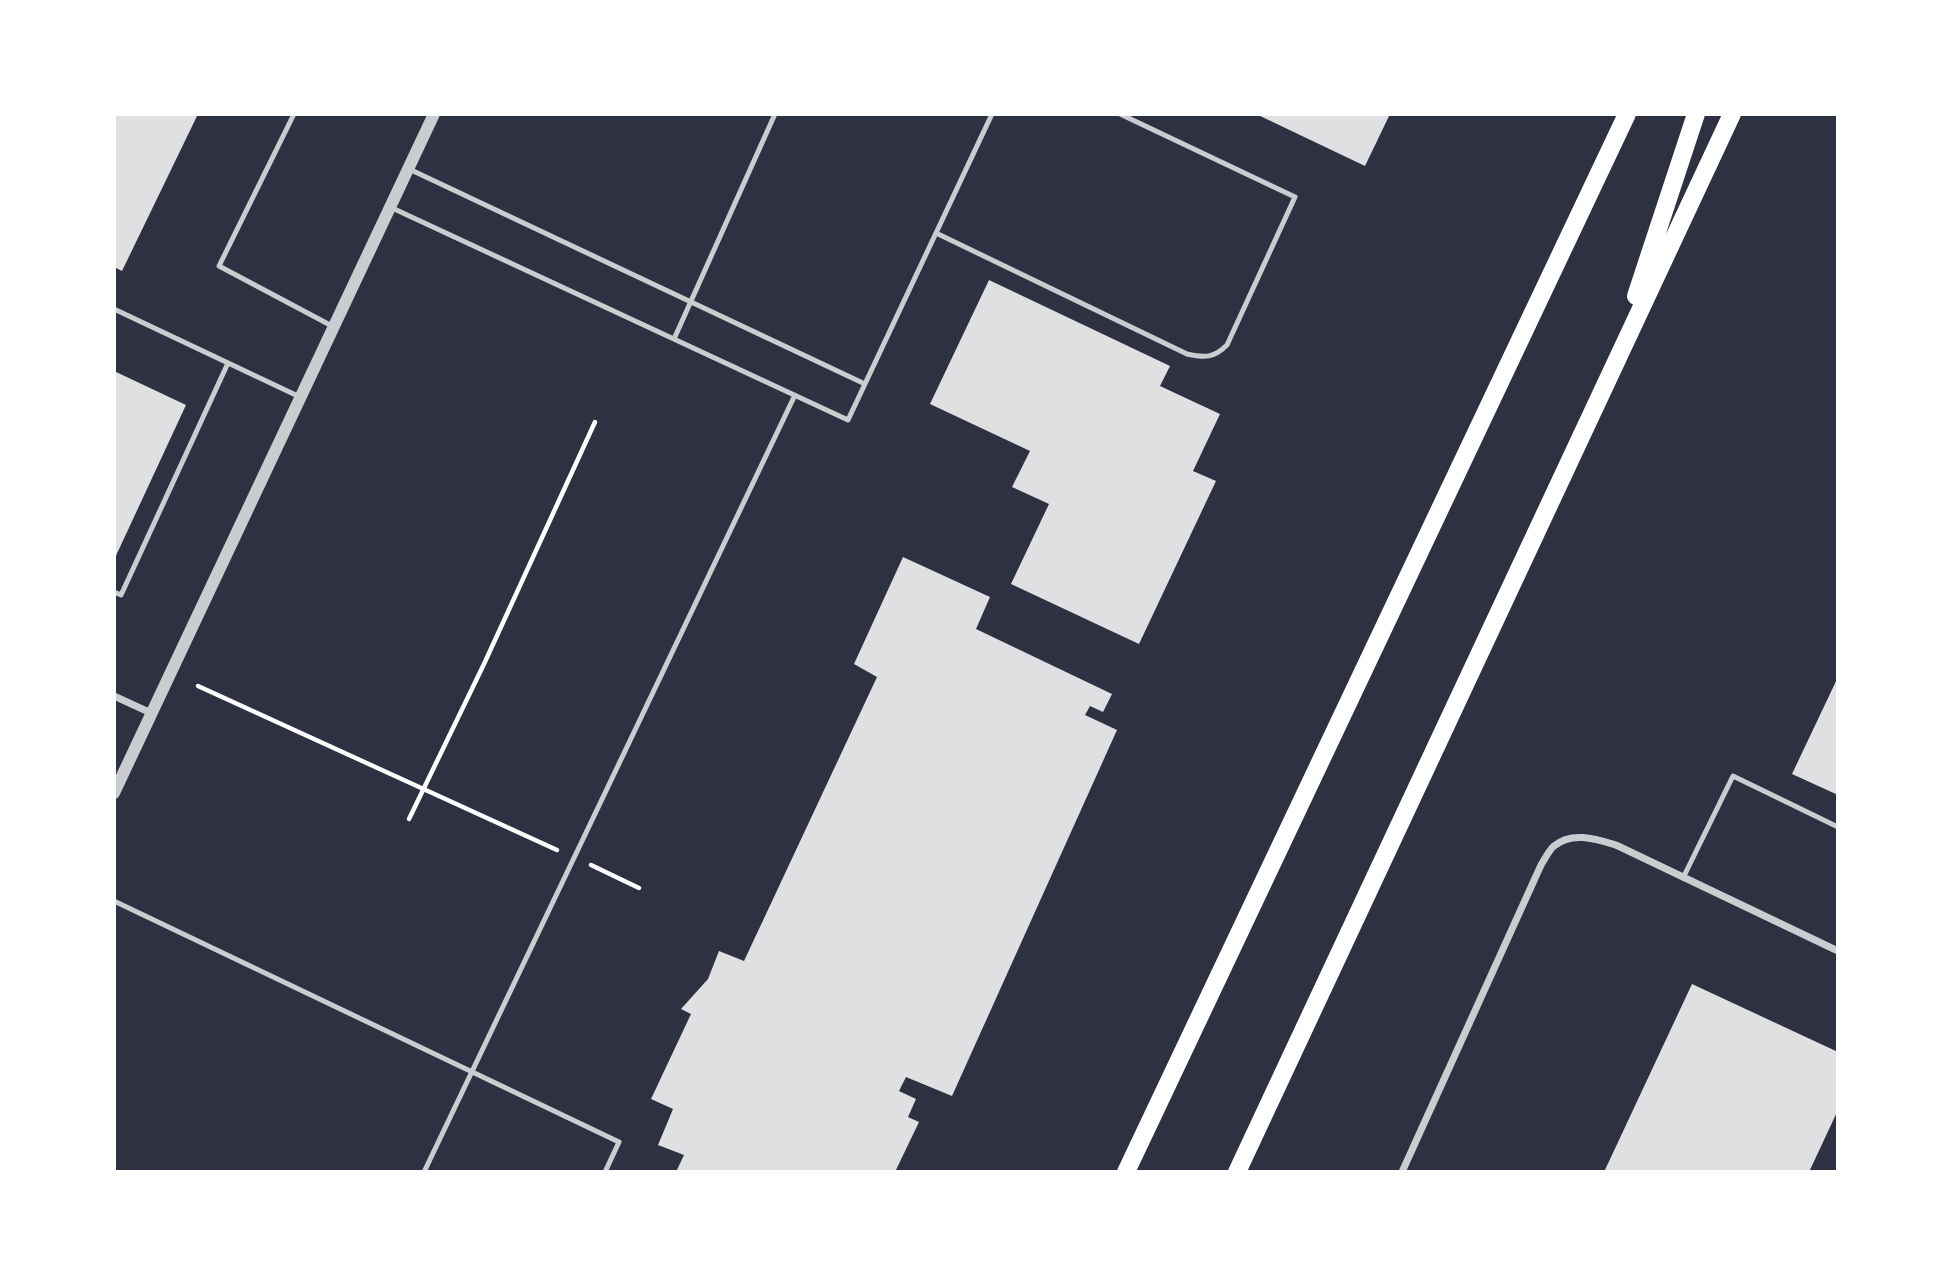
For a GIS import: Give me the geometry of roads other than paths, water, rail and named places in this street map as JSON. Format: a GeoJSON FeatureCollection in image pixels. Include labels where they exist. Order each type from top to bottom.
{"type":"FeatureCollection","features":[{"type":"Feature","properties":{"kind":"main road"},"geometry":{"type":"LineString","coordinates":[[1126,1172],[1627,114]]}},
{"type":"Feature","properties":{"kind":"main road"},"geometry":{"type":"LineString","coordinates":[[1612,370],[1696,114]]}},
{"type":"Feature","properties":{"kind":"main road"},"geometry":{"type":"LineString","coordinates":[[1237,1172],[1732,114]]}},
{"type":"Feature","properties":{"kind":"street"},"geometry":{"type":"LineString","coordinates":[[114,793],[434,114]]}},
{"type":"Feature","properties":{"kind":"street"},"geometry":{"type":"LineString","coordinates":[[114,696],[151,713]]}},
{"type":"Feature","properties":{"kind":"street"},"geometry":{"type":"LineString","coordinates":[[1402,1172],[1541,865],[1554,846],[1573,837],[1594,838],[1616,845],[1838,951]]}},
{"type":"Feature","properties":{"kind":"lane"},"geometry":{"type":"LineString","coordinates":[[294,114],[219,267],[334,326]]}},
{"type":"Feature","properties":{"kind":"lane"},"geometry":{"type":"LineString","coordinates":[[674,339],[775,114]]}},
{"type":"Feature","properties":{"kind":"lane"},"geometry":{"type":"LineString","coordinates":[[390,207],[848,420],[992,114]]}},
{"type":"Feature","properties":{"kind":"lane"},"geometry":{"type":"LineString","coordinates":[[936,233],[1187,354],[1201,357],[1216,355],[1227,345],[1295,197],[1120,114]]}},
{"type":"Feature","properties":{"kind":"lane"},"geometry":{"type":"LineString","coordinates":[[408,168],[865,384]]}},
{"type":"Feature","properties":{"kind":"lane"},"geometry":{"type":"LineString","coordinates":[[114,309],[300,397]]}},
{"type":"Feature","properties":{"kind":"lane"},"geometry":{"type":"LineString","coordinates":[[114,592],[121,595],[228,363]]}},
{"type":"Feature","properties":{"kind":"lane"},"geometry":{"type":"LineString","coordinates":[[424,1172],[795,395]]}},
{"type":"Feature","properties":{"kind":"lane"},"geometry":{"type":"LineString","coordinates":[[1684,878],[1733,776],[1838,827]]}},
{"type":"Feature","properties":{"kind":"lane"},"geometry":{"type":"LineString","coordinates":[[114,901],[619,1142],[605,1172]]}}]}
